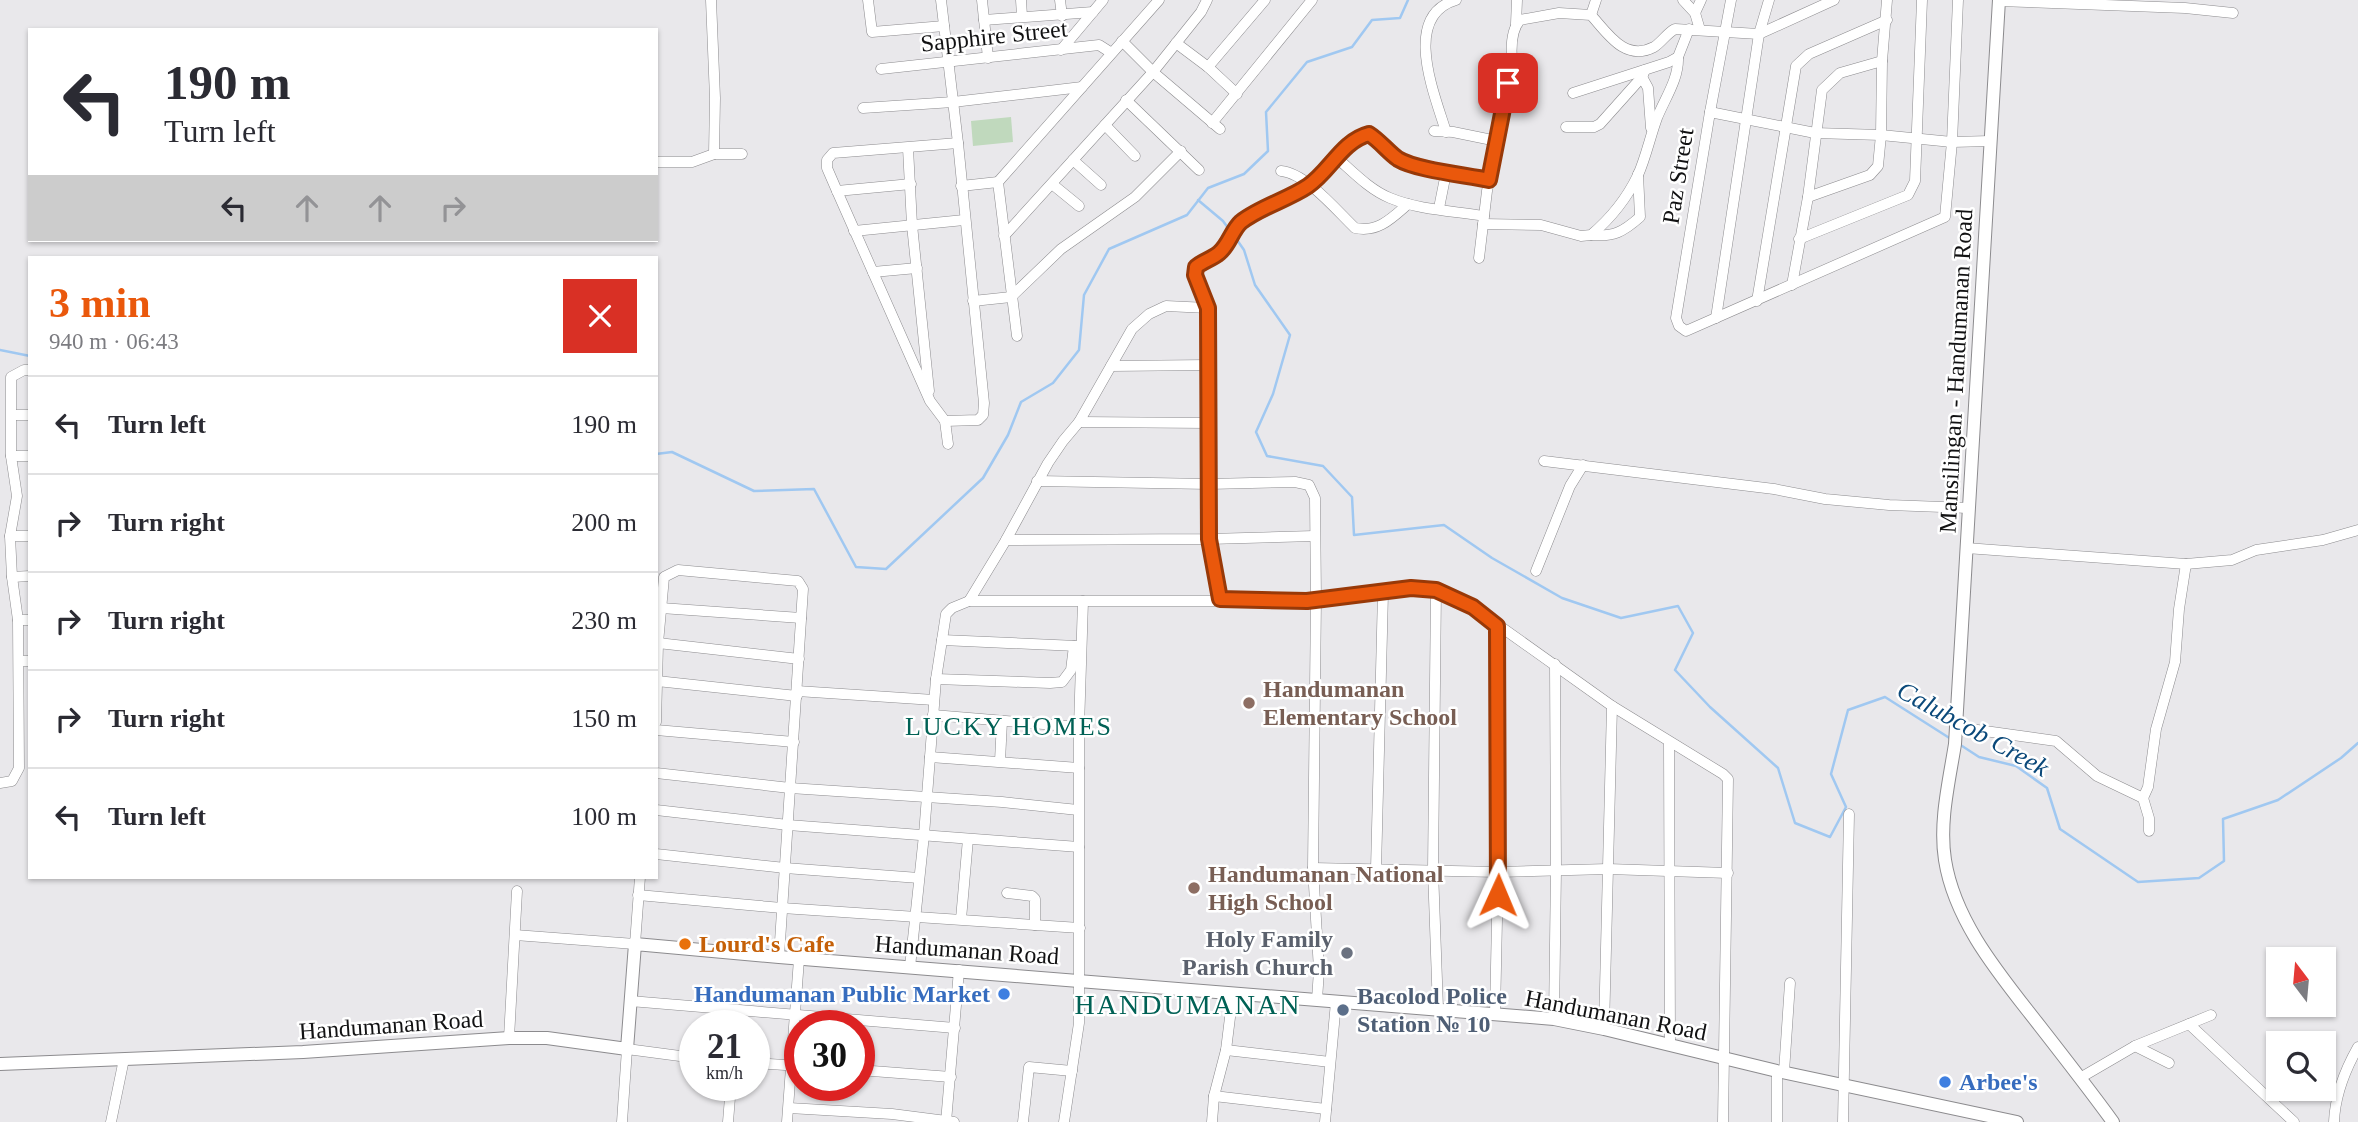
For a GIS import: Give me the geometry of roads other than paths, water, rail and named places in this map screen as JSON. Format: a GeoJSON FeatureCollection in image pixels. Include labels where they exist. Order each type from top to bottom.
{"type":"FeatureCollection","features":[{"type":"Feature","properties":{"kind":"street"},"geometry":{"type":"LineString","coordinates":[[711,0],[714,154]]}},
{"type":"Feature","properties":{"kind":"street"},"geometry":{"type":"LineString","coordinates":[[868,0],[872,32],[944,26]]}},
{"type":"Feature","properties":{"kind":"street"},"geometry":{"type":"LineString","coordinates":[[941,0],[984,403],[983,415],[978,420],[945,421]]}},
{"type":"Feature","properties":{"kind":"street"},"geometry":{"type":"LineString","coordinates":[[982,0],[988,58]]}},
{"type":"Feature","properties":{"kind":"street"},"geometry":{"type":"LineString","coordinates":[[1021,0],[1022,16]]}},
{"type":"Feature","properties":{"kind":"street"},"geometry":{"type":"LineString","coordinates":[[1060,0],[1062,16]]}},
{"type":"Feature","properties":{"kind":"street"},"geometry":{"type":"LineString","coordinates":[[961,186],[998,182],[1158,0]]}},
{"type":"Feature","properties":{"kind":"street"},"geometry":{"type":"LineString","coordinates":[[1004,236],[1153,72],[1201,12],[1207,0]]}},
{"type":"Feature","properties":{"kind":"street"},"geometry":{"type":"LineString","coordinates":[[1208,67],[1265,0]]}},
{"type":"Feature","properties":{"kind":"street"},"geometry":{"type":"LineString","coordinates":[[1122,41],[1153,72],[1216,126],[1237,94],[1312,0]]}},
{"type":"Feature","properties":{"kind":"street"},"geometry":{"type":"LineString","coordinates":[[1446,132],[1427,61],[1425,32],[1427,23],[1436,11],[1456,0]]}},
{"type":"Feature","properties":{"kind":"street"},"geometry":{"type":"LineString","coordinates":[[1479,258],[1489,180],[1516,24],[1517,0]]}},
{"type":"Feature","properties":{"kind":"street"},"geometry":{"type":"LineString","coordinates":[[1591,15],[1596,0]]}},
{"type":"Feature","properties":{"kind":"street"},"geometry":{"type":"LineString","coordinates":[[1684,0],[1695,13]]}},
{"type":"Feature","properties":{"kind":"street"},"geometry":{"type":"LineString","coordinates":[[1591,236],[1615,210],[1638,173],[1678,68],[1678,57],[1694,29],[1695,13],[1701,0]]}},
{"type":"Feature","properties":{"kind":"street","name":"Paz Street"},"geometry":{"type":"LineString","coordinates":[[1716,318],[1686,331],[1679,326],[1676,318],[1731,0]]}},
{"type":"Feature","properties":{"kind":"street"},"geometry":{"type":"LineString","coordinates":[[1716,318],[1759,34],[1769,0]]}},
{"type":"Feature","properties":{"kind":"street"},"geometry":{"type":"LineString","coordinates":[[1516,24],[1533,16],[1559,13],[1591,15],[1623,49],[1632,52],[1656,46],[1675,29],[1759,34],[1834,0]]}},
{"type":"Feature","properties":{"kind":"street"},"geometry":{"type":"LineString","coordinates":[[1808,197],[1875,171],[1878,166],[1882,61],[1888,0]]}},
{"type":"Feature","properties":{"kind":"street"},"geometry":{"type":"LineString","coordinates":[[1800,239],[1908,195],[1915,181],[1922,0]]}},
{"type":"Feature","properties":{"kind":"street"},"geometry":{"type":"LineString","coordinates":[[1716,318],[1941,221],[1947,212],[1958,0]]}},
{"type":"Feature","properties":{"kind":"street"},"geometry":{"type":"LineString","coordinates":[[1999,1],[2185,8],[2233,13]]}},
{"type":"Feature","properties":{"kind":"street","name":"Mansilingan - Handumanan Road"},"geometry":{"type":"LineString","coordinates":[[1999,1],[1955,744],[1943,828],[1945,861],[1958,906],[1979,941],[2013,991],[2113,1122]]}},
{"type":"Feature","properties":{"kind":"street"},"geometry":{"type":"LineString","coordinates":[[984,20],[1062,16],[1099,4]]}},
{"type":"Feature","properties":{"kind":"street"},"geometry":{"type":"LineString","coordinates":[[1061,50],[1099,4]]}},
{"type":"Feature","properties":{"kind":"street"},"geometry":{"type":"LineString","coordinates":[[1757,300],[1797,66],[1809,54],[1887,20]]}},
{"type":"Feature","properties":{"kind":"street"},"geometry":{"type":"LineString","coordinates":[[1176,43],[1208,67],[1237,94]]}},
{"type":"Feature","properties":{"kind":"street","name":"Sapphire Street"},"geometry":{"type":"LineString","coordinates":[[881,69],[1099,45],[1110,52]]}},
{"type":"Feature","properties":{"kind":"street"},"geometry":{"type":"LineString","coordinates":[[1573,93],[1644,74],[1678,57]]}},
{"type":"Feature","properties":{"kind":"street"},"geometry":{"type":"LineString","coordinates":[[1792,285],[1808,197],[1822,90],[1840,73],[1882,61]]}},
{"type":"Feature","properties":{"kind":"street"},"geometry":{"type":"LineString","coordinates":[[1566,127],[1594,127],[1600,124],[1644,74]]}},
{"type":"Feature","properties":{"kind":"street"},"geometry":{"type":"LineString","coordinates":[[1644,74],[1652,132]]}},
{"type":"Feature","properties":{"kind":"street"},"geometry":{"type":"LineString","coordinates":[[863,108],[953,102],[1082,87]]}},
{"type":"Feature","properties":{"kind":"street"},"geometry":{"type":"LineString","coordinates":[[1126,100],[1199,170]]}},
{"type":"Feature","properties":{"kind":"street"},"geometry":{"type":"LineString","coordinates":[[1710,112],[1815,133],[1990,142]]}},
{"type":"Feature","properties":{"kind":"street"},"geometry":{"type":"LineString","coordinates":[[1105,125],[1135,156]]}},
{"type":"Feature","properties":{"kind":"street"},"geometry":{"type":"LineString","coordinates":[[1434,131],[1497,141]]}},
{"type":"Feature","properties":{"kind":"street"},"geometry":{"type":"LineString","coordinates":[[1220,599],[1209,539],[1208,308],[1195,275],[1196,267],[1219,253],[1238,224],[1309,185],[1359,137],[1369,134],[1400,160],[1446,173],[1489,180]]}},
{"type":"Feature","properties":{"kind":"street"},"geometry":{"type":"LineString","coordinates":[[948,443],[945,421],[930,401],[836,191],[827,160],[833,153],[958,143]]}},
{"type":"Feature","properties":{"kind":"street"},"geometry":{"type":"LineString","coordinates":[[908,148],[912,225],[930,401]]}},
{"type":"Feature","properties":{"kind":"street"},"geometry":{"type":"LineString","coordinates":[[973,302],[1011,298],[1061,249],[1135,197],[1181,151]]}},
{"type":"Feature","properties":{"kind":"street"},"geometry":{"type":"LineString","coordinates":[[658,162],[692,162],[714,154],[742,154]]}},
{"type":"Feature","properties":{"kind":"street"},"geometry":{"type":"LineString","coordinates":[[1337,158],[1376,191],[1408,204],[1439,208],[1484,220],[1541,225],[1581,236],[1623,232],[1640,218],[1638,173]]}},
{"type":"Feature","properties":{"kind":"street"},"geometry":{"type":"LineString","coordinates":[[1073,160],[1101,185]]}},
{"type":"Feature","properties":{"kind":"street"},"geometry":{"type":"LineString","coordinates":[[1281,170],[1290,171],[1309,185],[1355,228],[1374,229],[1390,220],[1408,204]]}},
{"type":"Feature","properties":{"kind":"street"},"geometry":{"type":"LineString","coordinates":[[1439,208],[1446,173]]}},
{"type":"Feature","properties":{"kind":"street"},"geometry":{"type":"LineString","coordinates":[[998,182],[1017,336]]}},
{"type":"Feature","properties":{"kind":"street"},"geometry":{"type":"LineString","coordinates":[[836,191],[911,184]]}},
{"type":"Feature","properties":{"kind":"street"},"geometry":{"type":"LineString","coordinates":[[1052,184],[1079,206]]}},
{"type":"Feature","properties":{"kind":"street"},"geometry":{"type":"LineString","coordinates":[[854,230],[964,220]]}},
{"type":"Feature","properties":{"kind":"street"},"geometry":{"type":"LineString","coordinates":[[873,272],[916,268]]}},
{"type":"Feature","properties":{"kind":"street"},"geometry":{"type":"LineString","coordinates":[[969,601],[1006,540],[1037,481],[1079,422],[1132,329],[1149,314],[1166,306],[1208,308]]}},
{"type":"Feature","properties":{"kind":"street"},"geometry":{"type":"LineString","coordinates":[[1111,366],[1208,365]]}},
{"type":"Feature","properties":{"kind":"street"},"geometry":{"type":"LineString","coordinates":[[0,783],[12,780],[19,768],[24,661],[12,577],[10,536],[17,496],[10,456],[11,377],[28,370]]}},
{"type":"Feature","properties":{"kind":"street"},"geometry":{"type":"LineString","coordinates":[[12,415],[28,415]]}},
{"type":"Feature","properties":{"kind":"street"},"geometry":{"type":"LineString","coordinates":[[1079,422],[1208,424]]}},
{"type":"Feature","properties":{"kind":"street"},"geometry":{"type":"LineString","coordinates":[[10,456],[28,456]]}},
{"type":"Feature","properties":{"kind":"street"},"geometry":{"type":"LineString","coordinates":[[1545,461],[1774,489],[1825,499],[1969,508]]}},
{"type":"Feature","properties":{"kind":"street"},"geometry":{"type":"LineString","coordinates":[[1536,571],[1570,486],[1583,466]]}},
{"type":"Feature","properties":{"kind":"street"},"geometry":{"type":"LineString","coordinates":[[1037,481],[1209,484],[1295,482],[1309,485],[1315,498],[1313,868],[1317,1000]]}},
{"type":"Feature","properties":{"kind":"street"},"geometry":{"type":"LineString","coordinates":[[17,496],[28,496]]}},
{"type":"Feature","properties":{"kind":"street"},"geometry":{"type":"LineString","coordinates":[[1966,548],[2186,564],[2232,559],[2256,550],[2323,540],[2358,530]]}},
{"type":"Feature","properties":{"kind":"street"},"geometry":{"type":"LineString","coordinates":[[10,536],[28,536]]}},
{"type":"Feature","properties":{"kind":"street"},"geometry":{"type":"LineString","coordinates":[[1006,540],[1314,536]]}},
{"type":"Feature","properties":{"kind":"street"},"geometry":{"type":"LineString","coordinates":[[2149,831],[2149,818],[2143,798],[2148,787],[2156,729],[2175,662],[2186,564]]}},
{"type":"Feature","properties":{"kind":"street"},"geometry":{"type":"LineString","coordinates":[[779,957],[797,693],[799,659],[801,618],[803,589],[798,581],[678,569],[664,578],[658,643],[799,659]]}},
{"type":"Feature","properties":{"kind":"street"},"geometry":{"type":"LineString","coordinates":[[12,577],[28,576]]}},
{"type":"Feature","properties":{"kind":"street"},"geometry":{"type":"LineString","coordinates":[[910,967],[936,679],[946,614],[952,608],[969,601],[1307,601],[1411,588],[1436,590],[1473,607],[1612,706],[1728,779],[1723,1122]]}},
{"type":"Feature","properties":{"kind":"street"},"geometry":{"type":"LineString","coordinates":[[1436,590],[1433,870],[1437,1009]]}},
{"type":"Feature","properties":{"kind":"street"},"geometry":{"type":"LineString","coordinates":[[1377,869],[1384,593]]}},
{"type":"Feature","properties":{"kind":"street"},"geometry":{"type":"LineString","coordinates":[[1064,1122],[1079,1023],[1078,646],[1083,601]]}},
{"type":"Feature","properties":{"kind":"street"},"geometry":{"type":"LineString","coordinates":[[661,608],[801,618]]}},
{"type":"Feature","properties":{"kind":"street"},"geometry":{"type":"LineString","coordinates":[[18,620],[28,620]]}},
{"type":"Feature","properties":{"kind":"street"},"geometry":{"type":"LineString","coordinates":[[1495,1014],[1498,872],[1497,626]]}},
{"type":"Feature","properties":{"kind":"street"},"geometry":{"type":"LineString","coordinates":[[942,640],[1078,646]]}},
{"type":"Feature","properties":{"kind":"street"},"geometry":{"type":"LineString","coordinates":[[936,679],[1050,684],[1062,682],[1071,670],[1078,646]]}},
{"type":"Feature","properties":{"kind":"street"},"geometry":{"type":"LineString","coordinates":[[1554,1019],[1555,664]]}},
{"type":"Feature","properties":{"kind":"street"},"geometry":{"type":"LineString","coordinates":[[658,681],[797,693],[934,700]]}},
{"type":"Feature","properties":{"kind":"street"},"geometry":{"type":"LineString","coordinates":[[1604,1029],[1612,706]]}},
{"type":"Feature","properties":{"kind":"street"},"geometry":{"type":"LineString","coordinates":[[933,715],[1079,727]]}},
{"type":"Feature","properties":{"kind":"street"},"geometry":{"type":"LineString","coordinates":[[1000,761],[1002,721]]}},
{"type":"Feature","properties":{"kind":"street"},"geometry":{"type":"LineString","coordinates":[[1956,728],[2056,741],[2081,765],[2106,783],[2143,798]]}},
{"type":"Feature","properties":{"kind":"street"},"geometry":{"type":"LineString","coordinates":[[658,730],[793,742]]}},
{"type":"Feature","properties":{"kind":"street"},"geometry":{"type":"LineString","coordinates":[[1669,743],[1670,1045]]}},
{"type":"Feature","properties":{"kind":"street"},"geometry":{"type":"LineString","coordinates":[[930,757],[1079,768]]}},
{"type":"Feature","properties":{"kind":"street"},"geometry":{"type":"LineString","coordinates":[[658,773],[790,788],[926,796],[1078,810]]}},
{"type":"Feature","properties":{"kind":"street"},"geometry":{"type":"LineString","coordinates":[[658,810],[788,825],[1079,847]]}},
{"type":"Feature","properties":{"kind":"street"},"geometry":{"type":"LineString","coordinates":[[1843,1122],[1849,814]]}},
{"type":"Feature","properties":{"kind":"street"},"geometry":{"type":"LineString","coordinates":[[961,919],[968,839]]}},
{"type":"Feature","properties":{"kind":"street"},"geometry":{"type":"LineString","coordinates":[[658,854],[785,869],[919,878]]}},
{"type":"Feature","properties":{"kind":"street"},"geometry":{"type":"LineString","coordinates":[[1313,868],[1498,872],[1608,869],[1728,873]]}},
{"type":"Feature","properties":{"kind":"street"},"geometry":{"type":"LineString","coordinates":[[622,1122],[640,879]]}},
{"type":"Feature","properties":{"kind":"street"},"geometry":{"type":"LineString","coordinates":[[509,1038],[517,891]]}},
{"type":"Feature","properties":{"kind":"street"},"geometry":{"type":"LineString","coordinates":[[1007,893],[1032,896],[1035,899],[1035,925]]}},
{"type":"Feature","properties":{"kind":"street"},"geometry":{"type":"LineString","coordinates":[[638,895],[1080,929]]}},
{"type":"Feature","properties":{"kind":"street"},"geometry":{"type":"LineString","coordinates":[[515,935],[635,944]]}},
{"type":"Feature","properties":{"kind":"street","name":"Handumanan Road"},"geometry":{"type":"LineString","coordinates":[[635,944],[1554,1019],[1966,1117],[2017,1122]]}},
{"type":"Feature","properties":{"kind":"street"},"geometry":{"type":"LineString","coordinates":[[796,1010],[799,959]]}},
{"type":"Feature","properties":{"kind":"street"},"geometry":{"type":"LineString","coordinates":[[789,1108],[892,1114],[949,1122],[959,970]]}},
{"type":"Feature","properties":{"kind":"street"},"geometry":{"type":"LineString","coordinates":[[1777,1122],[1790,983]]}},
{"type":"Feature","properties":{"kind":"street"},"geometry":{"type":"LineString","coordinates":[[1212,1122],[1214,1096],[1226,1050],[1233,993]]}},
{"type":"Feature","properties":{"kind":"street"},"geometry":{"type":"LineString","coordinates":[[630,1001],[784,1015]]}},
{"type":"Feature","properties":{"kind":"street"},"geometry":{"type":"LineString","coordinates":[[1325,1122],[1336,1002]]}},
{"type":"Feature","properties":{"kind":"street"},"geometry":{"type":"LineString","coordinates":[[2080,1078],[2135,1046],[2211,1016]]}},
{"type":"Feature","properties":{"kind":"street"},"geometry":{"type":"LineString","coordinates":[[875,1020],[955,1028]]}},
{"type":"Feature","properties":{"kind":"street"},"geometry":{"type":"LineString","coordinates":[[2189,1024],[2294,1122]]}},
{"type":"Feature","properties":{"kind":"street","name":"Handumanan Road"},"geometry":{"type":"LineString","coordinates":[[0,1064],[303,1052],[509,1038],[547,1038],[627,1049]]}},
{"type":"Feature","properties":{"kind":"street"},"geometry":{"type":"LineString","coordinates":[[2135,1046],[2169,1063]]}},
{"type":"Feature","properties":{"kind":"street"},"geometry":{"type":"LineString","coordinates":[[2334,1122],[2344,1074],[2358,1047]]}},
{"type":"Feature","properties":{"kind":"street"},"geometry":{"type":"LineString","coordinates":[[627,1049],[679,1056]]}},
{"type":"Feature","properties":{"kind":"street"},"geometry":{"type":"LineString","coordinates":[[1226,1050],[1330,1062]]}},
{"type":"Feature","properties":{"kind":"street"},"geometry":{"type":"LineString","coordinates":[[111,1122],[124,1059]]}},
{"type":"Feature","properties":{"kind":"street"},"geometry":{"type":"LineString","coordinates":[[1023,1122],[1029,1067],[1072,1071]]}},
{"type":"Feature","properties":{"kind":"street"},"geometry":{"type":"LineString","coordinates":[[875,1071],[951,1077]]}},
{"type":"Feature","properties":{"kind":"street"},"geometry":{"type":"LineString","coordinates":[[1214,1096],[1326,1109]]}},
{"type":"Feature","properties":{"kind":"street"},"geometry":{"type":"LineString","coordinates":[[728,1122],[730,1101]]}},
{"type":"Feature","properties":{"kind":"street"},"geometry":{"type":"LineString","coordinates":[[787,1122],[790,1101]]}},
{"type":"Feature","properties":{"kind":"waterway"},"geometry":{"type":"LineString","coordinates":[[658,454],[672,452],[754,491],[814,489],[856,567],[886,569],[983,478],[1008,435],[1021,402],[1053,383],[1079,350],[1084,295],[1109,249],[1187,215],[1208,188],[1244,174],[1268,151],[1266,112],[1307,62],[1352,47],[1372,20],[1400,18],[1408,0]]}},
{"type":"Feature","properties":{"kind":"waterway","name":"Calubcob Creek"},"geometry":{"type":"LineString","coordinates":[[1198,200],[1223,221],[1231,232]]}},
{"type":"Feature","properties":{"kind":"waterway","name":"Calubcob Creek"},"geometry":{"type":"LineString","coordinates":[[1235,237],[1244,250],[1255,285],[1290,335],[1273,394],[1256,432],[1267,456],[1323,466],[1352,497],[1354,535],[1444,525],[1492,558],[1562,598],[1621,618],[1678,606],[1693,633],[1675,670],[1710,707],[1778,768],[1795,823],[1830,837],[1846,807],[1831,774],[1848,710],[1885,697],[1951,739]]}},
{"type":"Feature","properties":{"kind":"waterway"},"geometry":{"type":"LineString","coordinates":[[0,350],[28,356]]}},
{"type":"Feature","properties":{"kind":"waterway","name":"Calubcob Creek"},"geometry":{"type":"LineString","coordinates":[[1959,744],[1979,757],[2016,766],[2047,788],[2060,829],[2138,882],[2199,878],[2224,861],[2223,819],[2278,800],[2341,758],[2358,743]]}},
{"type":"Feature","properties":{"kind":"place","name":"Handumanan Elementary School"},"geometry":{"type":"Point","coordinates":[1249,703]}},
{"type":"Feature","properties":{"kind":"place","name":"Handumanan National High School"},"geometry":{"type":"Point","coordinates":[1194,888]}},
{"type":"Feature","properties":{"kind":"place","name":"Lourd's Cafe"},"geometry":{"type":"Point","coordinates":[685,944]}},
{"type":"Feature","properties":{"kind":"place","name":"Holy Family Parish Church"},"geometry":{"type":"Point","coordinates":[1347,953]}},
{"type":"Feature","properties":{"kind":"place","name":"Handumanan Public Market"},"geometry":{"type":"Point","coordinates":[1004,994]}},
{"type":"Feature","properties":{"kind":"place","name":"Bacolod Police Station № 10"},"geometry":{"type":"Point","coordinates":[1343,1010]}},
{"type":"Feature","properties":{"kind":"place","name":"Arbee's"},"geometry":{"type":"Point","coordinates":[1945,1082]}},
{"type":"Feature","properties":{"kind":"district","name":"LUCKY HOMES"},"geometry":{"type":"Point","coordinates":[1009,726]}},
{"type":"Feature","properties":{"kind":"district","name":"HANDUMANAN"},"geometry":{"type":"Point","coordinates":[1188,1004]}}]}
